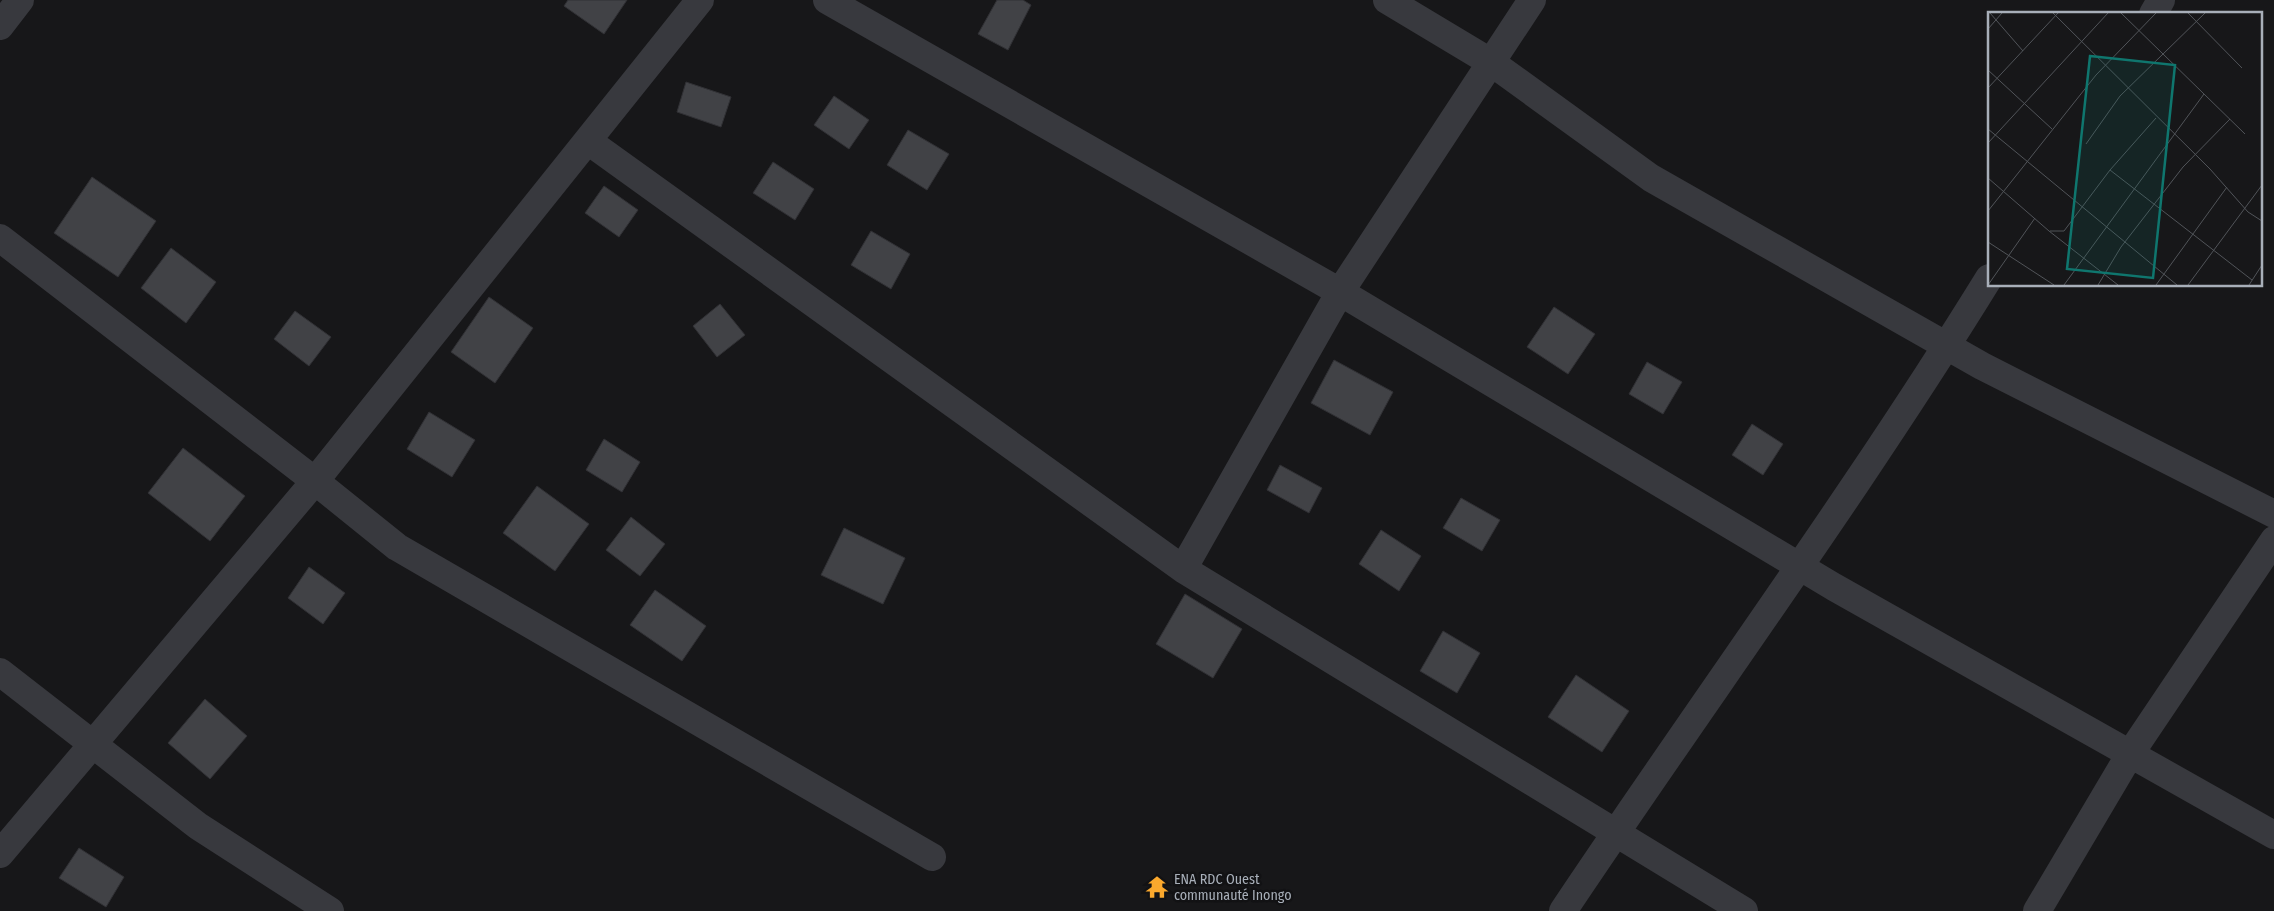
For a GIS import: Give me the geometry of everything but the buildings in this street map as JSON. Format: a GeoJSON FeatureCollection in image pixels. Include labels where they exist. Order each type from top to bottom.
{"type":"FeatureCollection","features":[{"type":"Feature","properties":{"kind":"street"},"geometry":{"type":"LineString","coordinates":[[0,26],[20,0]]}},
{"type":"Feature","properties":{"kind":"street"},"geometry":{"type":"LineString","coordinates":[[0,854],[315,480],[700,0]]}},
{"type":"Feature","properties":{"kind":"street"},"geometry":{"type":"LineString","coordinates":[[827,0],[1340,292],[1800,567],[2274,835]]}},
{"type":"Feature","properties":{"kind":"street"},"geometry":{"type":"LineString","coordinates":[[1387,0],[1492,63],[1651,178],[1982,366],[2274,514]]}},
{"type":"Feature","properties":{"kind":"street"},"geometry":{"type":"LineString","coordinates":[[1183,569],[1340,292],[1532,0]]}},
{"type":"Feature","properties":{"kind":"street"},"geometry":{"type":"LineString","coordinates":[[2154,12],[2161,0]]}},
{"type":"Feature","properties":{"kind":"street"},"geometry":{"type":"LineString","coordinates":[[588,141],[1183,569],[1744,911]]}},
{"type":"Feature","properties":{"kind":"street"},"geometry":{"type":"LineString","coordinates":[[0,238],[315,480],[397,547],[932,857]]}},
{"type":"Feature","properties":{"kind":"street"},"geometry":{"type":"LineString","coordinates":[[1563,911],[1615,832],[1800,567],[1947,346],[1988,280]]}},
{"type":"Feature","properties":{"kind":"street"},"geometry":{"type":"LineString","coordinates":[[2037,911],[2130,754],[2274,540]]}},
{"type":"Feature","properties":{"kind":"street"},"geometry":{"type":"LineString","coordinates":[[0,672],[198,826],[330,911]]}},
{"type":"Feature","properties":{"kind":"place","name":"ENA RDC Ouest communauté Inongo"},"geometry":{"type":"Point","coordinates":[1157,887]}}]}
